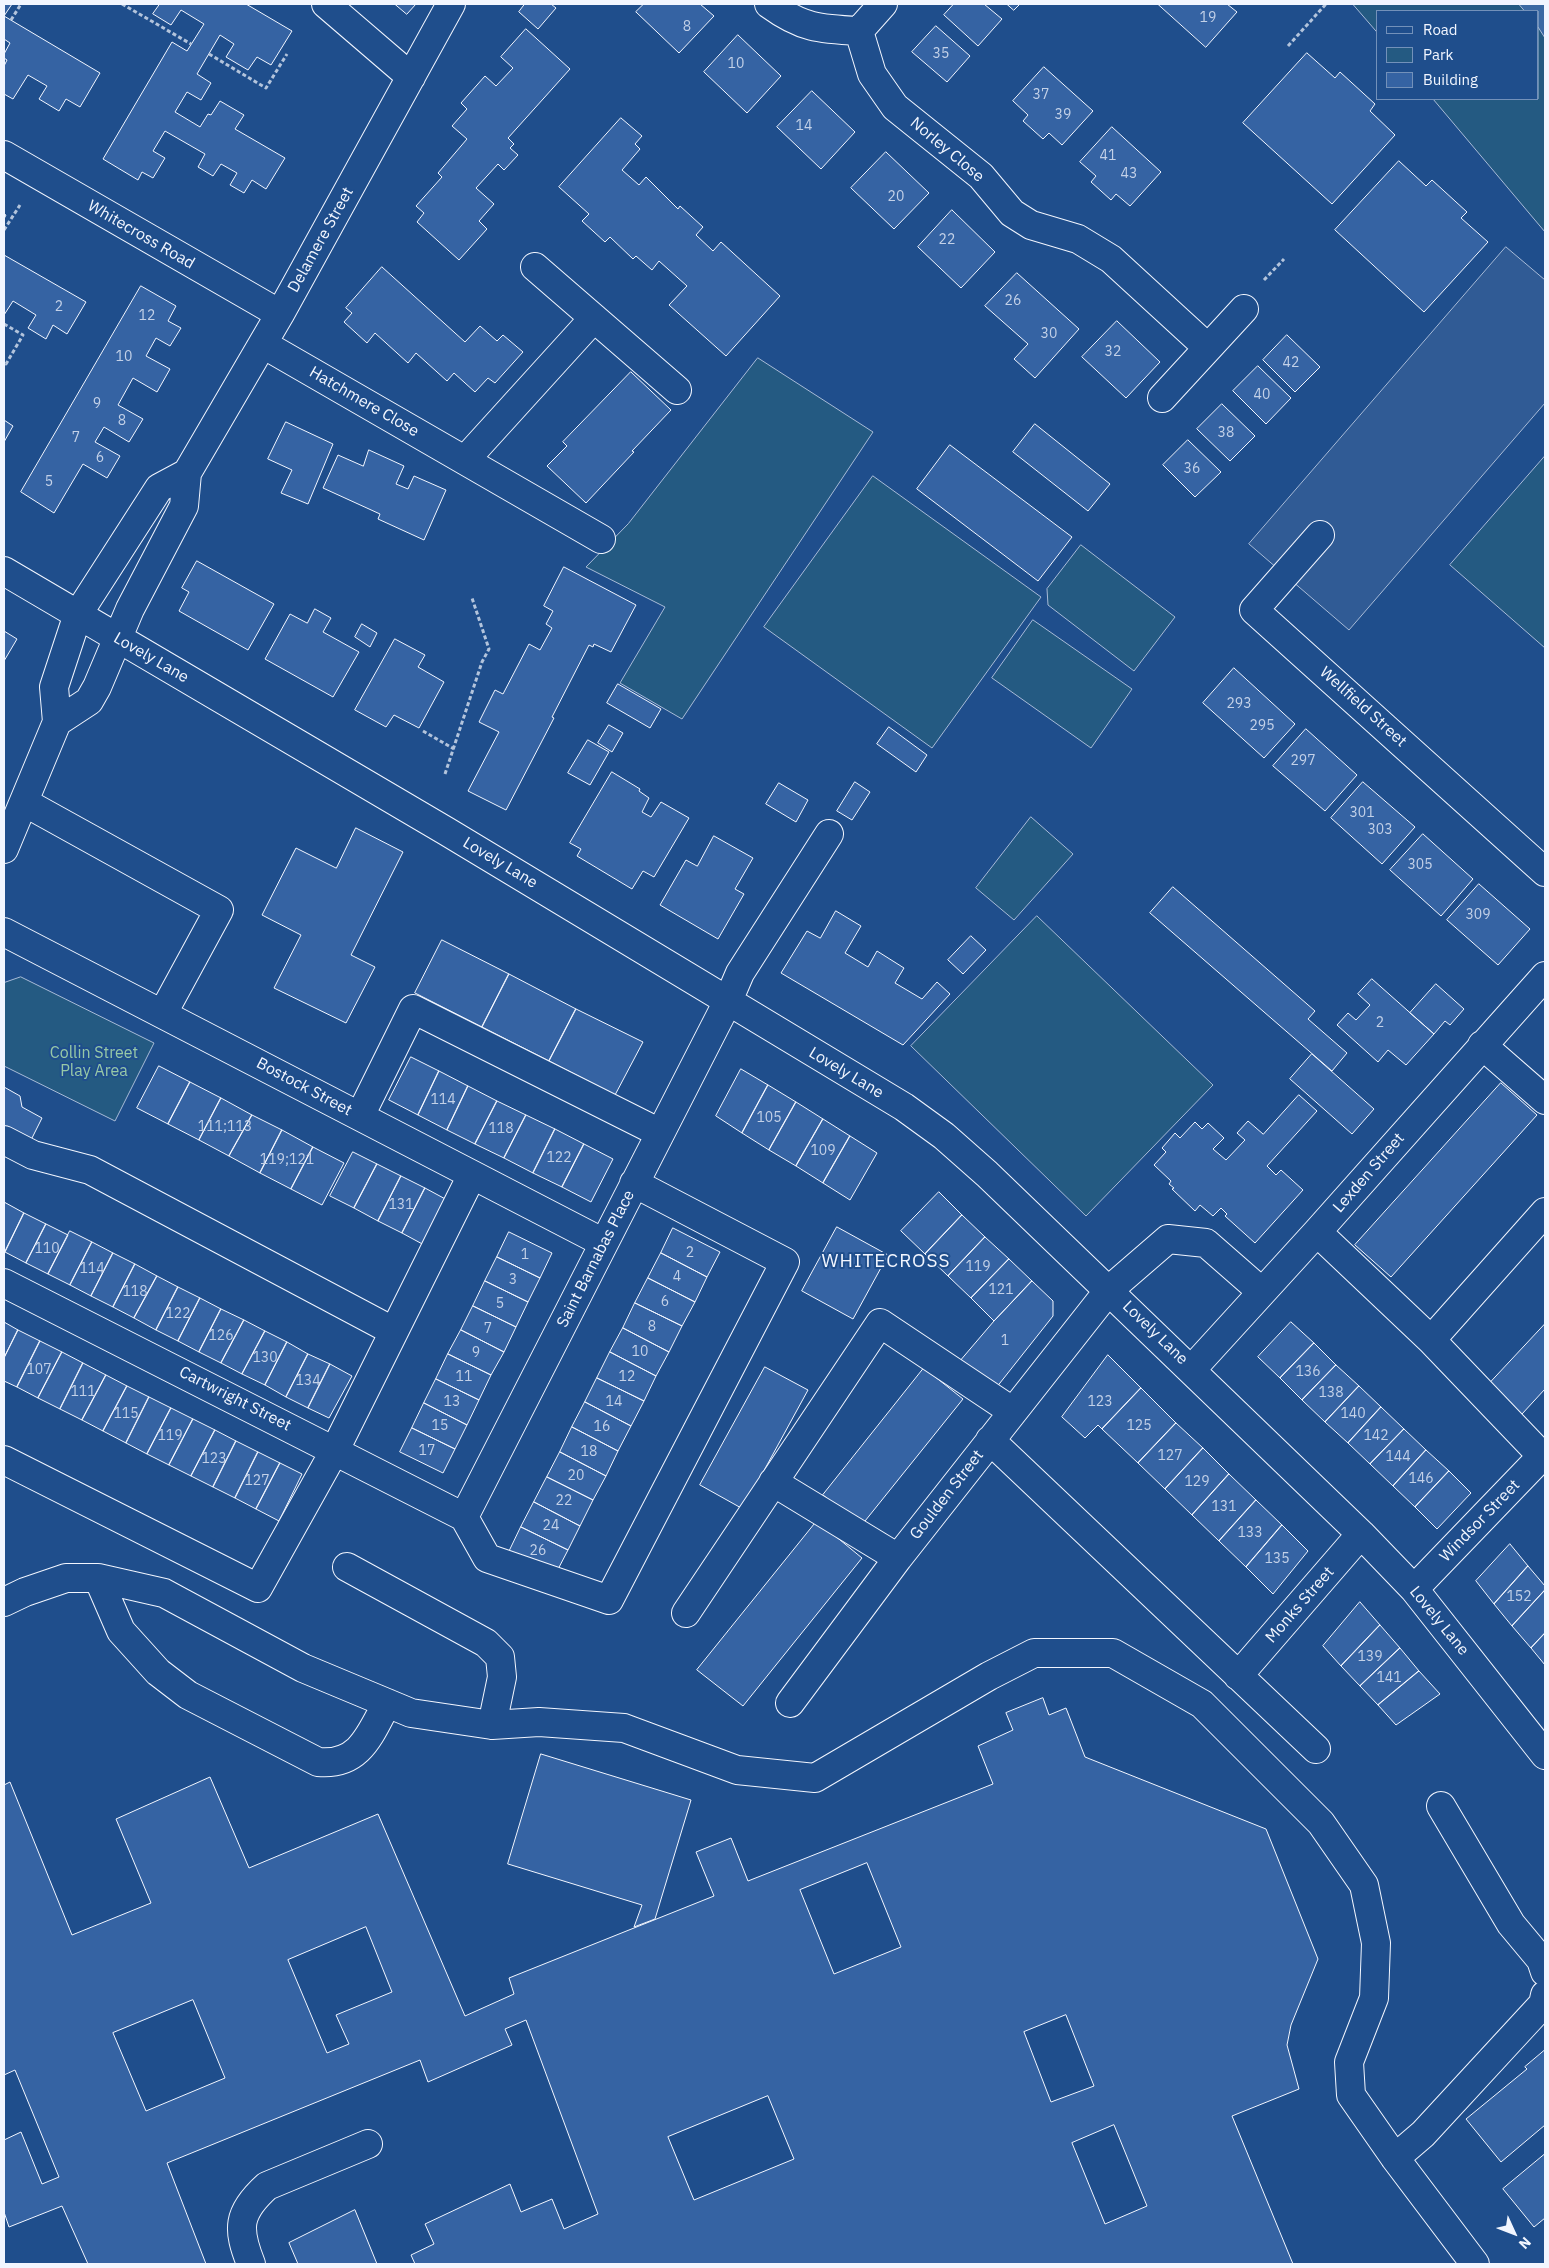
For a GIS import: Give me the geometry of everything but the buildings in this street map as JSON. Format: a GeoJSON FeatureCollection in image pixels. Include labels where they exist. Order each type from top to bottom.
{"type":"FeatureCollection","features":[{"type":"Feature","properties":{"kind":"street"},"geometry":{"type":"LineString","coordinates":[[326,4],[411,77]]}},
{"type":"Feature","properties":{"kind":"street","name":"Delamere Street"},"geometry":{"type":"LineString","coordinates":[[57,722],[89,701],[97,688],[117,638],[184,506],[187,473],[280,314],[451,4]]}},
{"type":"Feature","properties":{"kind":"street"},"geometry":{"type":"LineString","coordinates":[[769,4],[789,19],[819,28],[859,31],[883,4]]}},
{"type":"Feature","properties":{"kind":"street","name":"Norley Close"},"geometry":{"type":"LineString","coordinates":[[859,31],[872,74],[895,107],[981,176],[1012,213],[1031,225],[1078,239],[1110,259],[1208,348]]}},
{"type":"Feature","properties":{"kind":"street","name":"Whitecross Road"},"geometry":{"type":"LineString","coordinates":[[4,155],[280,314]]}},
{"type":"Feature","properties":{"kind":"street"},"geometry":{"type":"LineString","coordinates":[[536,267],[676,390]]}},
{"type":"Feature","properties":{"kind":"street"},"geometry":{"type":"LineString","coordinates":[[1162,398],[1244,309]]}},
{"type":"Feature","properties":{"kind":"street"},"geometry":{"type":"LineString","coordinates":[[465,460],[594,318]]}},
{"type":"Feature","properties":{"kind":"street","name":"Hatchmere Close"},"geometry":{"type":"LineString","coordinates":[[263,344],[601,539]]}},
{"type":"Feature","properties":{"kind":"street"},"geometry":{"type":"LineString","coordinates":[[4,849],[57,722],[54,687],[78,614],[159,488],[187,473]]}},
{"type":"Feature","properties":{"kind":"street","name":"Wellfield Street"},"geometry":{"type":"LineString","coordinates":[[1320,535],[1254,610],[1545,872]]}},
{"type":"Feature","properties":{"kind":"street","name":"Lovely Lane"},"geometry":{"type":"LineString","coordinates":[[4,571],[446,831],[904,1107],[944,1136],[987,1174],[1192,1369],[1361,1534],[1414,1589],[1545,1755]]}},
{"type":"Feature","properties":{"kind":"street"},"geometry":{"type":"LineString","coordinates":[[24,802],[219,910],[163,1013]]}},
{"type":"Feature","properties":{"kind":"street","name":"Saint Barnabas Place"},"geometry":{"type":"LineString","coordinates":[[464,1517],[728,1001],[740,973],[829,834]]}},
{"type":"Feature","properties":{"kind":"street","name":"Bostock Street"},"geometry":{"type":"LineString","coordinates":[[4,932],[604,1243]]}},
{"type":"Feature","properties":{"kind":"street","name":"Lexden Street"},"geometry":{"type":"LineString","coordinates":[[1192,1369],[1545,976]]}},
{"type":"Feature","properties":{"kind":"street"},"geometry":{"type":"LineString","coordinates":[[360,1116],[413,1008],[660,1133]]}},
{"type":"Feature","properties":{"kind":"street"},"geometry":{"type":"LineString","coordinates":[[1482,1045],[1545,1100]]}},
{"type":"Feature","properties":{"kind":"street"},"geometry":{"type":"LineString","coordinates":[[4,1140],[33,1155],[90,1170],[393,1331]]}},
{"type":"Feature","properties":{"kind":"street"},"geometry":{"type":"LineString","coordinates":[[4,1460],[258,1588],[335,1450],[472,1175]]}},
{"type":"Feature","properties":{"kind":"street"},"geometry":{"type":"LineString","coordinates":[[464,1517],[487,1558],[609,1600],[785,1262],[634,1183]]}},
{"type":"Feature","properties":{"kind":"street"},"geometry":{"type":"LineString","coordinates":[[1431,1340],[1545,1212]]}},
{"type":"Feature","properties":{"kind":"street"},"geometry":{"type":"LineString","coordinates":[[1317,1232],[1431,1340],[1544,1456]]}},
{"type":"Feature","properties":{"kind":"street","name":"Goulden Street"},"geometry":{"type":"LineString","coordinates":[[790,1703],[898,1558],[1109,1290],[1168,1239],[1206,1244],[1262,1292]]}},
{"type":"Feature","properties":{"kind":"street","name":"Cartwright Street"},"geometry":{"type":"LineString","coordinates":[[4,1283],[464,1517]]}},
{"type":"Feature","properties":{"kind":"street"},"geometry":{"type":"LineString","coordinates":[[686,1613],[880,1322],[1012,1411]]}},
{"type":"Feature","properties":{"kind":"street"},"geometry":{"type":"LineString","coordinates":[[990,1440],[1316,1748]]}},
{"type":"Feature","properties":{"kind":"street","name":"Windsor Street"},"geometry":{"type":"LineString","coordinates":[[1414,1589],[1544,1456]]}},
{"type":"Feature","properties":{"kind":"street"},"geometry":{"type":"LineString","coordinates":[[773,1482],[898,1558]]}},
{"type":"Feature","properties":{"kind":"street","name":"Monks Street"},"geometry":{"type":"LineString","coordinates":[[1238,1676],[1361,1534]]}},
{"type":"Feature","properties":{"kind":"street"},"geometry":{"type":"LineString","coordinates":[[347,1568],[486,1644],[500,1657],[502,1677],[492,1725]]}},
{"type":"Feature","properties":{"kind":"street"},"geometry":{"type":"LineString","coordinates":[[4,1602],[25,1592],[66,1578],[98,1578],[164,1593],[303,1668],[412,1713],[492,1725],[539,1722],[624,1728],[737,1770],[815,1778],[989,1676],[1034,1653],[1113,1653],[1202,1704],[1321,1823],[1364,1885],[1376,1943],[1374,1998],[1349,2062],[1351,2095],[1395,2158],[1475,2264]]}},
{"type":"Feature","properties":{"kind":"street"},"geometry":{"type":"LineString","coordinates":[[98,1578],[121,1631],[158,1672],[188,1695],[318,1762],[332,1764],[348,1759],[370,1736],[387,1702]]}},
{"type":"Feature","properties":{"kind":"street"},"geometry":{"type":"LineString","coordinates":[[1441,1806],[1511,1924],[1542,1960],[1545,1972]]}},
{"type":"Feature","properties":{"kind":"street"},"geometry":{"type":"LineString","coordinates":[[1395,2158],[1423,2134],[1543,2004],[1545,1995]]}},
{"type":"Feature","properties":{"kind":"street"},"geometry":{"type":"LineString","coordinates":[[251,2264],[242,2240],[242,2220],[254,2198],[267,2186],[368,2144]]}},
{"type":"Feature","properties":{"kind":"path"},"geometry":{"type":"LineString","coordinates":[[11,20],[21,4]]}},
{"type":"Feature","properties":{"kind":"path"},"geometry":{"type":"LineString","coordinates":[[122,4],[191,44]]}},
{"type":"Feature","properties":{"kind":"path"},"geometry":{"type":"LineString","coordinates":[[1288,46],[1326,4]]}},
{"type":"Feature","properties":{"kind":"path"},"geometry":{"type":"LineString","coordinates":[[209,54],[266,88],[287,54]]}},
{"type":"Feature","properties":{"kind":"path"},"geometry":{"type":"LineString","coordinates":[[4,324],[23,335],[6,364],[4,362]]}},
{"type":"Feature","properties":{"kind":"path"},"geometry":{"type":"LineString","coordinates":[[445,774],[482,662],[489,649],[472,598]]}},
{"type":"Feature","properties":{"kind":"path"},"geometry":{"type":"LineString","coordinates":[[423,731],[454,749]]}},
{"type":"Feature","properties":{"kind":"green space"},"geometry":{"type":"Polygon","coordinates":[[[1353,4],[1545,4],[1545,232],[1434,100],[1539,100],[1539,10],[1376,10],[1376,31],[1353,4]]]}},
{"type":"Feature","properties":{"kind":"green space"},"geometry":{"type":"Polygon","coordinates":[[[758,358],[873,432],[682,719],[620,683],[665,607],[586,567],[628,524],[758,358]]]}},
{"type":"Feature","properties":{"kind":"green space"},"geometry":{"type":"Polygon","coordinates":[[[1545,456],[1545,648],[1450,565],[1545,456]]]}},
{"type":"Feature","properties":{"kind":"green space"},"geometry":{"type":"Polygon","coordinates":[[[873,476],[1041,597],[932,748],[764,627],[873,476]]]}},
{"type":"Feature","properties":{"kind":"green space"},"geometry":{"type":"Polygon","coordinates":[[[1081,545],[1175,617],[1134,671],[1048,605],[1047,589],[1081,545]]]}},
{"type":"Feature","properties":{"kind":"green space"},"geometry":{"type":"Polygon","coordinates":[[[1033,620],[1132,689],[1091,748],[992,678],[1033,620]]]}},
{"type":"Feature","properties":{"kind":"green space"},"geometry":{"type":"Polygon","coordinates":[[[1031,817],[1073,854],[1014,920],[976,888],[1031,817]]]}},
{"type":"Feature","properties":{"kind":"green space"},"geometry":{"type":"Polygon","coordinates":[[[1037,916],[1213,1085],[1086,1216],[911,1046],[1037,916]]]}},
{"type":"Feature","properties":{"kind":"green space","name":"Collin Street Play Area"},"geometry":{"type":"Polygon","coordinates":[[[21,977],[154,1043],[115,1121],[4,1066],[4,983],[21,977]]]}},
{"type":"Feature","properties":{"kind":"shaded area"},"geometry":{"type":"Polygon","coordinates":[[[1519,4],[1545,4],[1545,38],[1539,29],[1539,10],[1524,10],[1519,4]]]}},
{"type":"Feature","properties":{"kind":"shaded area"},"geometry":{"type":"Polygon","coordinates":[[[1506,247],[1545,280],[1545,403],[1349,630],[1249,544],[1506,247]]]}},
{"type":"Feature","properties":{"kind":"fence"},"geometry":{"type":"LineString","coordinates":[[4,214],[6,215],[4,219]]}},
{"type":"Feature","properties":{"kind":"district","name":"WHITECROSS"},"geometry":{"type":"Point","coordinates":[886,1262]}}]}
